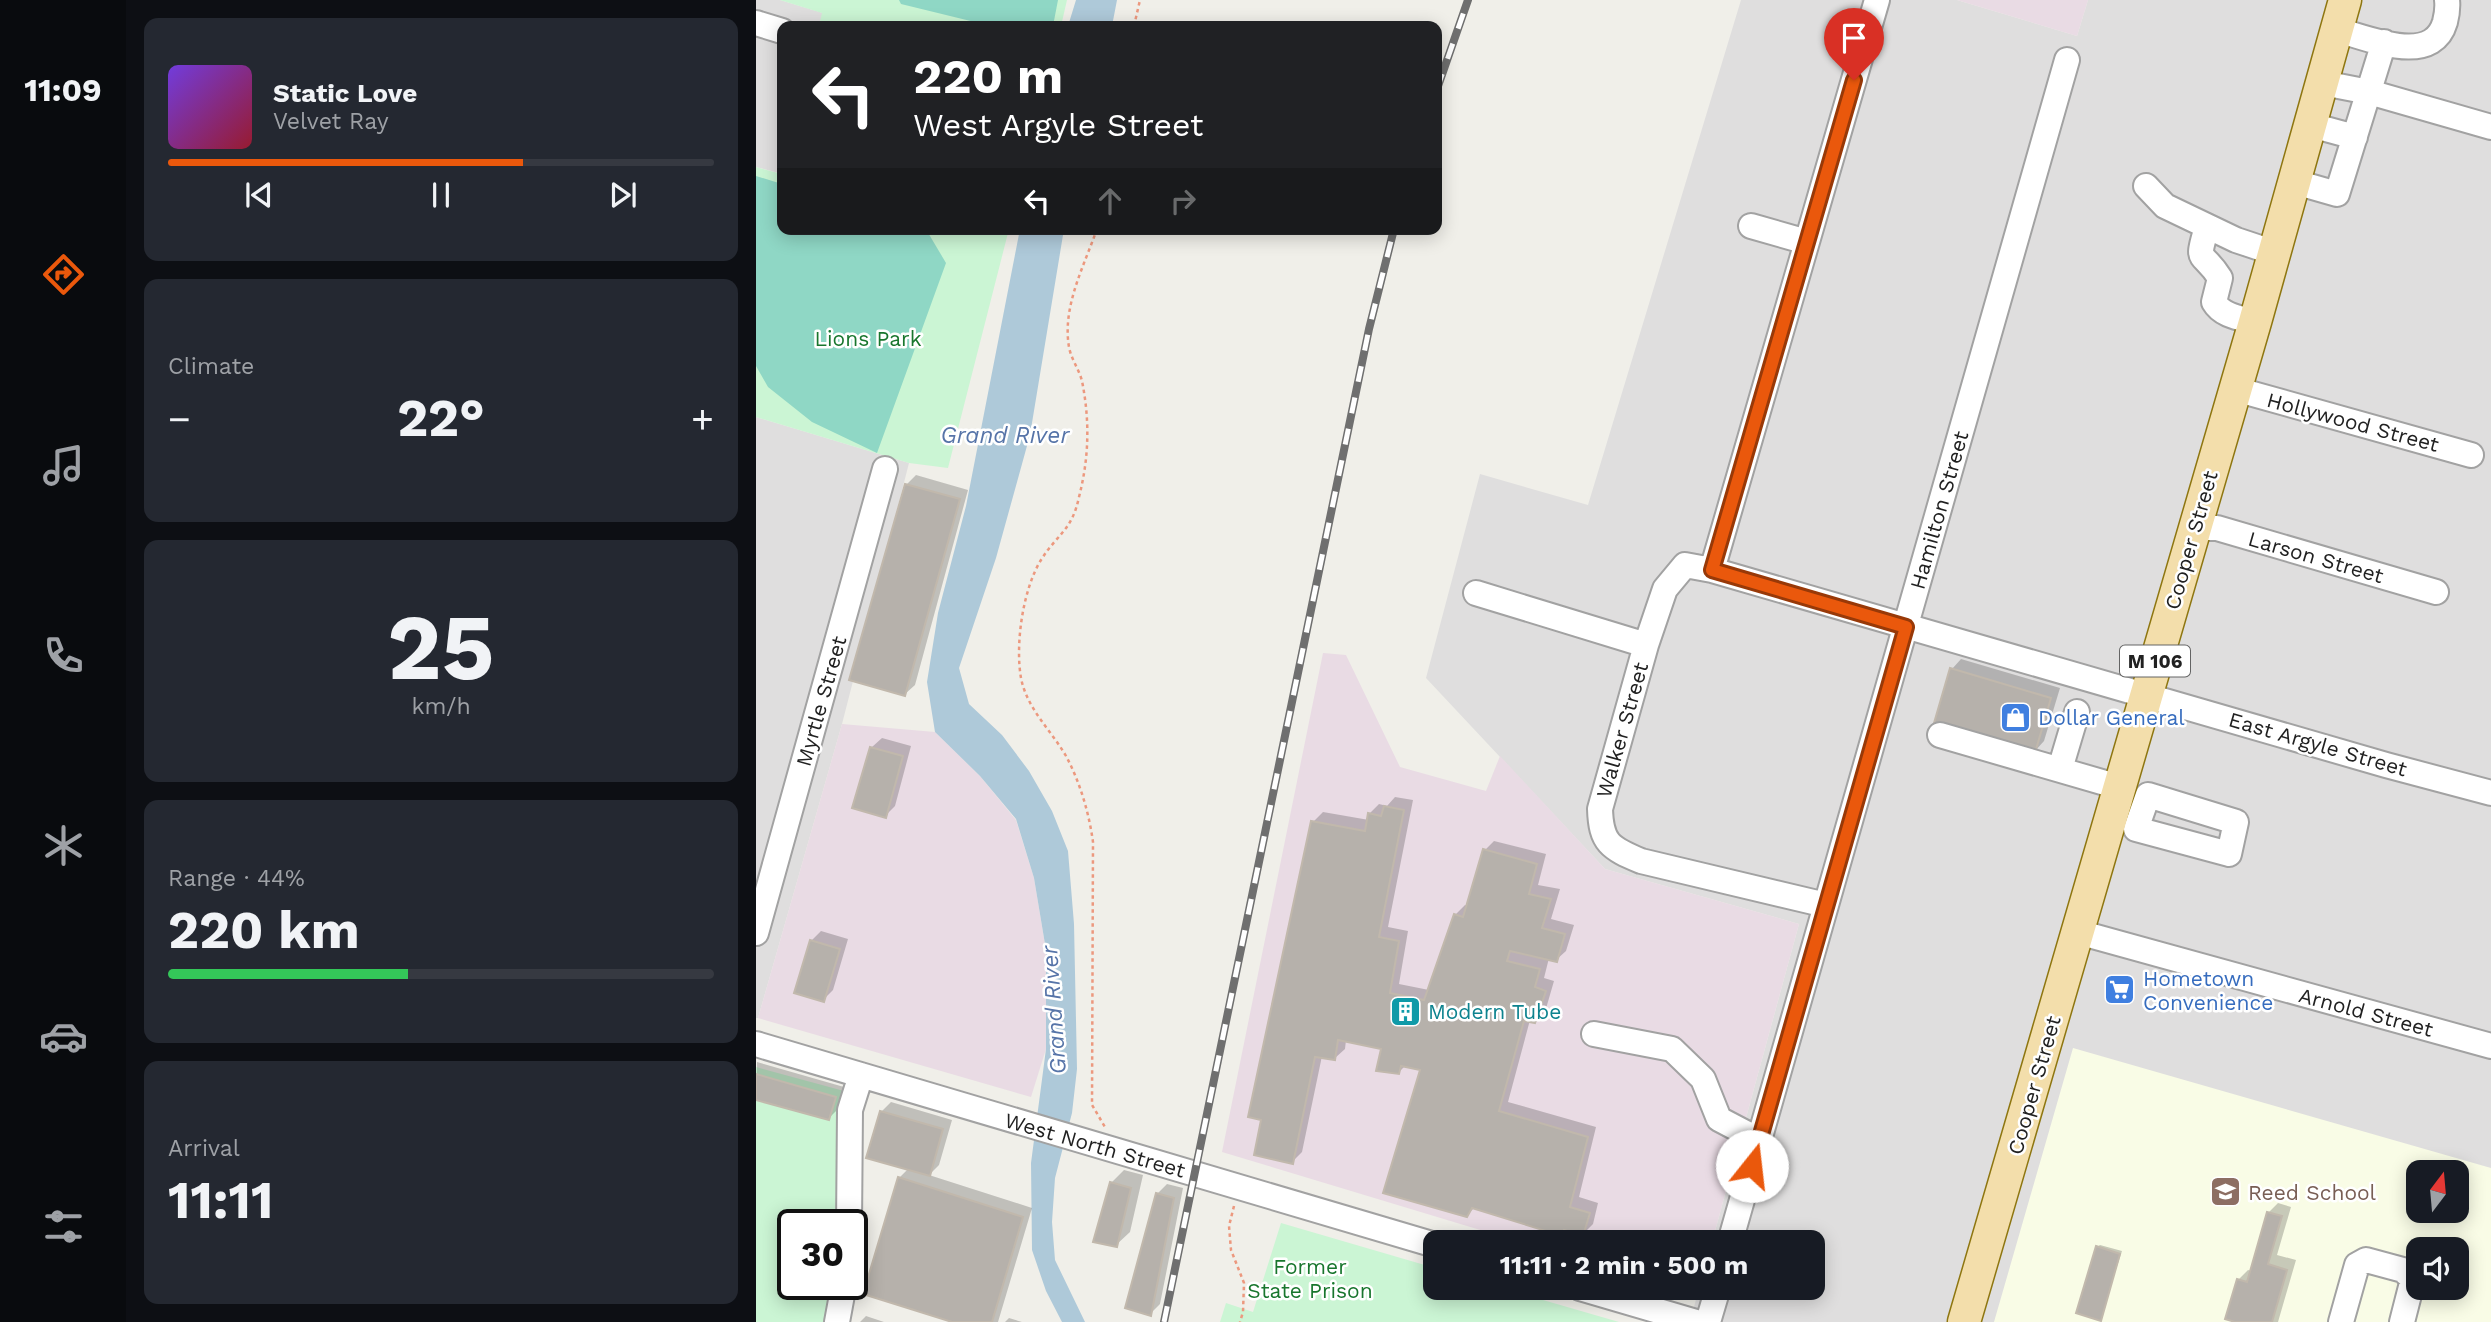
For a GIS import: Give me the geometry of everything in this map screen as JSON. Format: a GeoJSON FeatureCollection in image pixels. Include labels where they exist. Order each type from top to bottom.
{"type":"FeatureCollection","features":[{"type":"Feature","properties":{"kind":"main road","name":"Cooper Street"},"geometry":{"type":"LineString","coordinates":[[1964,1322],[2078,932],[2124,806],[2145,695],[2275,253],[2341,15]]}},
{"type":"Feature","properties":{"kind":"street"},"geometry":{"type":"LineString","coordinates":[[1712,570],[1877,0]]}},
{"type":"Feature","properties":{"kind":"street"},"geometry":{"type":"LineString","coordinates":[[2341,15],[2384,42],[2412,48],[2425,46],[2441,34],[2448,10],[2447,0]]}},
{"type":"Feature","properties":{"kind":"street"},"geometry":{"type":"LineString","coordinates":[[756,23],[777,29]]}},
{"type":"Feature","properties":{"kind":"street"},"geometry":{"type":"LineString","coordinates":[[2295,182],[2337,194],[2384,42]]}},
{"type":"Feature","properties":{"kind":"street","name":"Hamilton Street"},"geometry":{"type":"LineString","coordinates":[[1734,1230],[2067,60]]}},
{"type":"Feature","properties":{"kind":"street"},"geometry":{"type":"LineString","coordinates":[[2323,83],[2369,92],[2491,127]]}},
{"type":"Feature","properties":{"kind":"street"},"geometry":{"type":"LineString","coordinates":[[2311,125],[2355,137]]}},
{"type":"Feature","properties":{"kind":"street"},"geometry":{"type":"LineString","coordinates":[[2146,186],[2165,206],[2236,240],[2275,253]]}},
{"type":"Feature","properties":{"kind":"street"},"geometry":{"type":"LineString","coordinates":[[1751,226],[1807,242]]}},
{"type":"Feature","properties":{"kind":"street"},"geometry":{"type":"LineString","coordinates":[[2207,227],[2199,252],[2220,278],[2214,302],[2218,308],[2232,316],[2255,321]]}},
{"type":"Feature","properties":{"kind":"street","name":"Hollywood Street"},"geometry":{"type":"LineString","coordinates":[[2235,389],[2471,455]]}},
{"type":"Feature","properties":{"kind":"street","name":"Myrtle Street"},"geometry":{"type":"LineString","coordinates":[[756,933],[886,469]]}},
{"type":"Feature","properties":{"kind":"street","name":"Larson Street"},"geometry":{"type":"LineString","coordinates":[[2195,528],[2217,528],[2436,592]]}},
{"type":"Feature","properties":{"kind":"street","name":"East Argyle Street"},"geometry":{"type":"LineString","coordinates":[[1685,565],[1712,570],[2491,793]]}},
{"type":"Feature","properties":{"kind":"street","name":"Walker Street"},"geometry":{"type":"LineString","coordinates":[[1685,565],[1665,589],[1646,645],[1600,809],[1605,840],[1621,852],[1641,861],[1826,905]]}},
{"type":"Feature","properties":{"kind":"street"},"geometry":{"type":"LineString","coordinates":[[1476,593],[1646,645]]}},
{"type":"Feature","properties":{"kind":"street"},"geometry":{"type":"LineString","coordinates":[[2060,769],[2077,712]]}},
{"type":"Feature","properties":{"kind":"street"},"geometry":{"type":"LineString","coordinates":[[1940,735],[2060,769],[2124,806]]}},
{"type":"Feature","properties":{"kind":"street","name":"Arnold Street"},"geometry":{"type":"LineString","coordinates":[[2078,932],[2491,1046]]}},
{"type":"Feature","properties":{"kind":"street"},"geometry":{"type":"LineString","coordinates":[[1594,1034],[1672,1049],[1703,1079],[1719,1119],[1759,1140]]}},
{"type":"Feature","properties":{"kind":"street","name":"West North Street"},"geometry":{"type":"LineString","coordinates":[[756,1044],[1423,1241]]}},
{"type":"Feature","properties":{"kind":"street"},"geometry":{"type":"LineString","coordinates":[[849,1209],[850,1110],[861,1074]]}},
{"type":"Feature","properties":{"kind":"street"},"geometry":{"type":"LineString","coordinates":[[2341,1322],[2357,1265],[2366,1260],[2403,1270],[2413,1279],[2402,1322]]}},
{"type":"Feature","properties":{"kind":"street"},"geometry":{"type":"LineString","coordinates":[[837,1322],[841,1300]]}},
{"type":"Feature","properties":{"kind":"street"},"geometry":{"type":"LineString","coordinates":[[1621,1300],[1696,1322]]}},
{"type":"Feature","properties":{"kind":"street"},"geometry":{"type":"LineString","coordinates":[[1708,1322],[1714,1300]]}},
{"type":"Feature","properties":{"kind":"path"},"geometry":{"type":"LineString","coordinates":[[1136,21],[1140,0]]}},
{"type":"Feature","properties":{"kind":"path"},"geometry":{"type":"LineString","coordinates":[[1095,235],[1069,310],[1069,348],[1081,378],[1086,410],[1088,449],[1080,494],[1068,527],[1041,560],[1027,593],[1020,636],[1021,679],[1030,704],[1066,757],[1088,812],[1093,842],[1092,1105],[1107,1129]]}},
{"type":"Feature","properties":{"kind":"path"},"geometry":{"type":"LineString","coordinates":[[1233,1209],[1229,1226],[1231,1250],[1244,1283],[1240,1322]]}},
{"type":"Feature","properties":{"kind":"shaded area"},"geometry":{"type":"Polygon","coordinates":[[[756,0],[780,0],[823,13],[821,21],[777,21],[777,172],[756,167],[756,0]]]}},
{"type":"Feature","properties":{"kind":"shaded area"},"geometry":{"type":"Polygon","coordinates":[[[1741,0],[1957,0],[2077,36],[2088,0],[2491,0],[2491,1322],[1690,1322],[1696,1300],[1825,1300],[1825,1230],[1715,1230],[1799,924],[1605,869],[1426,678],[1480,474],[1588,505],[1741,0]]]}},
{"type":"Feature","properties":{"kind":"shaded area"},"geometry":{"type":"Polygon","coordinates":[[[1957,0],[2088,0],[2077,36],[1957,0]]]}},
{"type":"Feature","properties":{"kind":"shaded area"},"geometry":{"type":"Polygon","coordinates":[[[756,417],[909,463],[842,724],[758,1018],[756,1018],[756,417]]]}},
{"type":"Feature","properties":{"kind":"shaded area"},"geometry":{"type":"Polygon","coordinates":[[[1323,653],[1346,655],[1400,767],[1486,791],[1500,756],[1605,869],[1799,924],[1715,1230],[1480,1230],[1222,1152],[1323,653]]]}},
{"type":"Feature","properties":{"kind":"shaded area"},"geometry":{"type":"Polygon","coordinates":[[[842,724],[935,732],[980,776],[1016,820],[1034,878],[1046,950],[1046,1049],[1031,1097],[758,1018],[842,724]]]}},
{"type":"Feature","properties":{"kind":"shaded area","name":"Reed School"},"geometry":{"type":"Polygon","coordinates":[[[2073,1048],[2463,1160],[2406,1160],[2406,1223],[2469,1223],[2469,1162],[2491,1168],[2491,1322],[1994,1322],[2073,1048]]]}},
{"type":"Feature","properties":{"kind":"green space"},"geometry":{"type":"Polygon","coordinates":[[[780,0],[1067,0],[1062,21],[820,21],[822,13],[780,0]]]}},
{"type":"Feature","properties":{"kind":"green space"},"geometry":{"type":"Polygon","coordinates":[[[899,0],[1058,0],[1054,21],[971,21],[901,4],[899,0]]]}},
{"type":"Feature","properties":{"kind":"green space","name":"Lions Park"},"geometry":{"type":"Polygon","coordinates":[[[756,167],[777,173],[777,235],[1007,235],[948,468],[909,463],[756,417],[756,167]]]}},
{"type":"Feature","properties":{"kind":"green space","name":"Lions Park"},"geometry":{"type":"Polygon","coordinates":[[[756,176],[777,182],[777,235],[929,235],[946,263],[877,453],[812,422],[768,387],[756,366],[756,176]]]}},
{"type":"Feature","properties":{"kind":"green space"},"geometry":{"type":"Polygon","coordinates":[[[756,1067],[844,1091],[847,1209],[777,1209],[777,1300],[835,1300],[828,1322],[756,1322],[756,1067]]]}},
{"type":"Feature","properties":{"kind":"green space","name":"Former State Prison"},"geometry":{"type":"Polygon","coordinates":[[[1281,1223],[1423,1264],[1423,1300],[1543,1300],[1619,1322],[1220,1322],[1226,1303],[1253,1312],[1281,1223]]]}},
{"type":"Feature","properties":{"kind":"water"},"geometry":{"type":"Polygon","coordinates":[[[1076,0],[1117,0],[1113,21],[1070,21],[1076,0]]]}},
{"type":"Feature","properties":{"kind":"water","name":"Grand River"},"geometry":{"type":"Polygon","coordinates":[[[1019,235],[1063,235],[1030,435],[996,558],[959,668],[969,704],[1002,735],[1029,771],[1052,811],[1068,851],[1074,924],[1077,1069],[1072,1113],[1055,1178],[1052,1222],[1055,1260],[1085,1322],[1062,1322],[1046,1291],[1032,1250],[1031,1163],[1046,1049],[1046,950],[1034,878],[1016,819],[980,776],[935,732],[927,682],[938,613],[966,506],[1019,235]]]}},
{"type":"Feature","properties":{"kind":"building"},"geometry":{"type":"Polygon","coordinates":[[[905,484],[960,499],[905,696],[849,680],[905,484]]]}},
{"type":"Feature","properties":{"kind":"building"},"geometry":{"type":"Polygon","coordinates":[[[1950,668],[2051,698],[2035,753],[1934,723],[1950,668]]]}},
{"type":"Feature","properties":{"kind":"building"},"geometry":{"type":"Polygon","coordinates":[[[870,747],[903,756],[886,818],[852,808],[870,747]]]}},
{"type":"Feature","properties":{"kind":"building","name":"Modern Tube"},"geometry":{"type":"Polygon","coordinates":[[[1384,806],[1404,810],[1379,937],[1399,941],[1390,993],[1424,1000],[1454,914],[1463,917],[1483,849],[1537,864],[1529,894],[1551,899],[1542,928],[1565,934],[1557,962],[1510,951],[1507,961],[1540,969],[1535,987],[1546,991],[1535,1023],[1524,1021],[1499,1111],[1588,1137],[1570,1207],[1590,1213],[1585,1230],[1543,1230],[1472,1208],[1467,1217],[1383,1193],[1420,1070],[1401,1066],[1399,1074],[1376,1071],[1381,1049],[1338,1040],[1335,1060],[1315,1057],[1293,1164],[1254,1155],[1261,1120],[1248,1117],[1311,821],[1365,831],[1368,813],[1381,816],[1384,806]]]}},
{"type":"Feature","properties":{"kind":"building"},"geometry":{"type":"Polygon","coordinates":[[[810,940],[840,949],[824,1002],[794,993],[810,940]]]}},
{"type":"Feature","properties":{"kind":"building"},"geometry":{"type":"Polygon","coordinates":[[[756,1074],[836,1097],[829,1120],[756,1100],[756,1074]]]}},
{"type":"Feature","properties":{"kind":"building"},"geometry":{"type":"Polygon","coordinates":[[[880,1111],[943,1129],[930,1176],[866,1158],[880,1111]]]}},
{"type":"Feature","properties":{"kind":"building"},"geometry":{"type":"Polygon","coordinates":[[[898,1177],[1023,1217],[992,1322],[952,1322],[868,1296],[868,1277],[898,1177]]]}},
{"type":"Feature","properties":{"kind":"building"},"geometry":{"type":"Polygon","coordinates":[[[1110,1182],[1131,1188],[1117,1247],[1093,1242],[1110,1182]]]}},
{"type":"Feature","properties":{"kind":"building"},"geometry":{"type":"Polygon","coordinates":[[[1156,1193],[1174,1198],[1151,1316],[1125,1308],[1156,1193]]]}},
{"type":"Feature","properties":{"kind":"building"},"geometry":{"type":"Polygon","coordinates":[[[2267,1212],[2282,1216],[2268,1264],[2287,1270],[2272,1322],[2235,1322],[2225,1319],[2237,1279],[2247,1282],[2267,1212]]]}},
{"type":"Feature","properties":{"kind":"building"},"geometry":{"type":"Polygon","coordinates":[[[2096,1246],[2120,1254],[2101,1321],[2076,1313],[2096,1246]]]}},
{"type":"Feature","properties":{"kind":"railway"},"geometry":{"type":"LineString","coordinates":[[1442,75],[1468,0]]}},
{"type":"Feature","properties":{"kind":"railway"},"geometry":{"type":"LineString","coordinates":[[1164,1322],[1369,329],[1392,235]]}},
{"type":"Feature","properties":{"kind":"place","name":"Dollar General"},"geometry":{"type":"Point","coordinates":[2015,717]}},
{"type":"Feature","properties":{"kind":"place","name":"Hometown Convenience"},"geometry":{"type":"Point","coordinates":[2120,990]}},
{"type":"Feature","properties":{"kind":"place","name":"Modern Tube"},"geometry":{"type":"Point","coordinates":[1405,1011]}},
{"type":"Feature","properties":{"kind":"place","name":"Reed School"},"geometry":{"type":"Point","coordinates":[2225,1192]}},
{"type":"Feature","properties":{"kind":"route"},"geometry":{"type":"LineString","coordinates":[[1752,1166],[1906,627],[1712,570],[1854,80]]}}]}
